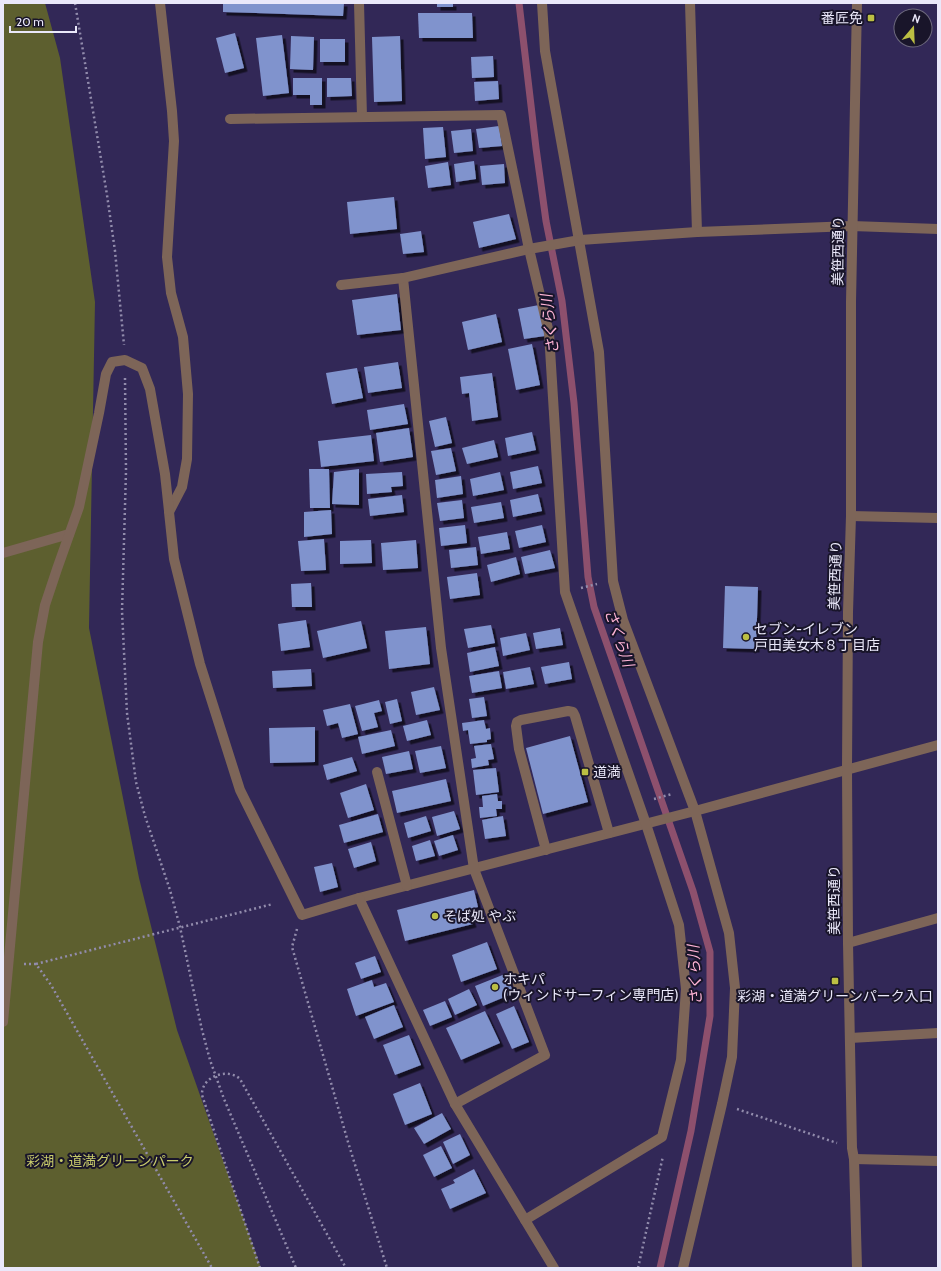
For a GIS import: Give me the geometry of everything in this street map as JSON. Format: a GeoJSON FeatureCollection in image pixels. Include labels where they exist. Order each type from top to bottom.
{"type":"FeatureCollection","features":[{"type":"Feature","properties":{"kind":"street"},"geometry":{"type":"LineString","coordinates":[[160,3],[174,141],[167,257],[171,293],[184,337],[188,394],[188,459],[182,487],[169,512]]}},
{"type":"Feature","properties":{"kind":"street"},"geometry":{"type":"LineString","coordinates":[[359,3],[362,117]]}},
{"type":"Feature","properties":{"kind":"street"},"geometry":{"type":"LineString","coordinates":[[542,3],[545,51],[599,352],[614,581],[623,620],[695,811],[729,934],[735,988],[732,1057],[683,1268]]}},
{"type":"Feature","properties":{"kind":"street"},"geometry":{"type":"LineString","coordinates":[[690,3],[697,232]]}},
{"type":"Feature","properties":{"kind":"street","name":"美笹西通り"},"geometry":{"type":"LineString","coordinates":[[857,3],[851,302],[851,516],[848,612],[847,769],[848,943],[852,1148],[854,1159],[857,1268]]}},
{"type":"Feature","properties":{"kind":"street"},"geometry":{"type":"LineString","coordinates":[[230,119],[501,115],[533,248],[549,333],[565,592],[649,823],[679,925],[686,988],[681,1060],[662,1137],[525,1220]]}},
{"type":"Feature","properties":{"kind":"street"},"geometry":{"type":"LineString","coordinates":[[341,285],[403,278],[568,241],[697,232],[852,226],[938,229]]}},
{"type":"Feature","properties":{"kind":"street"},"geometry":{"type":"LineString","coordinates":[[403,278],[441,648],[474,869],[545,1056],[455,1104]]}},
{"type":"Feature","properties":{"kind":"street"},"geometry":{"type":"LineString","coordinates":[[3,1022],[38,642],[46,605],[79,507],[106,374],[112,362],[125,360],[142,368],[150,389],[165,474],[174,559],[200,664],[240,790],[302,915],[359,898],[695,811],[938,745]]}},
{"type":"Feature","properties":{"kind":"street"},"geometry":{"type":"LineString","coordinates":[[851,516],[938,518]]}},
{"type":"Feature","properties":{"kind":"street"},"geometry":{"type":"LineString","coordinates":[[3,553],[69,534]]}},
{"type":"Feature","properties":{"kind":"street"},"geometry":{"type":"LineString","coordinates":[[546,850],[519,749],[516,726],[517,722],[521,720],[568,711],[573,712],[609,833]]}},
{"type":"Feature","properties":{"kind":"street"},"geometry":{"type":"LineString","coordinates":[[377,772],[407,886]]}},
{"type":"Feature","properties":{"kind":"street"},"geometry":{"type":"LineString","coordinates":[[359,898],[455,1104],[554,1268]]}},
{"type":"Feature","properties":{"kind":"street"},"geometry":{"type":"LineString","coordinates":[[848,943],[938,918]]}},
{"type":"Feature","properties":{"kind":"street"},"geometry":{"type":"LineString","coordinates":[[850,1038],[938,1033]]}},
{"type":"Feature","properties":{"kind":"street"},"geometry":{"type":"LineString","coordinates":[[854,1159],[938,1161]]}},
{"type":"Feature","properties":{"kind":"path"},"geometry":{"type":"LineString","coordinates":[[75,3],[115,251],[125,360],[126,471],[122,611],[127,713],[136,782],[145,816],[170,890],[180,927],[202,1030],[216,1077],[296,1268]]}},
{"type":"Feature","properties":{"kind":"path"},"geometry":{"type":"LineString","coordinates":[[579,589],[602,583]]}},
{"type":"Feature","properties":{"kind":"path"},"geometry":{"type":"LineString","coordinates":[[654,799],[676,792]]}},
{"type":"Feature","properties":{"kind":"path"},"geometry":{"type":"LineString","coordinates":[[8,964],[36,964],[273,904]]}},
{"type":"Feature","properties":{"kind":"path"},"geometry":{"type":"LineString","coordinates":[[302,915],[292,947],[348,1142],[387,1268]]}},
{"type":"Feature","properties":{"kind":"path"},"geometry":{"type":"LineString","coordinates":[[36,964],[55,992],[212,1268]]}},
{"type":"Feature","properties":{"kind":"path"},"geometry":{"type":"LineString","coordinates":[[260,1268],[202,1095],[204,1084],[208,1080],[223,1073],[236,1075],[240,1079],[346,1268]]}},
{"type":"Feature","properties":{"kind":"path"},"geometry":{"type":"LineString","coordinates":[[722,1104],[852,1148]]}},
{"type":"Feature","properties":{"kind":"path"},"geometry":{"type":"LineString","coordinates":[[638,1268],[666,1143],[662,1137]]}},
{"type":"Feature","properties":{"kind":"green space","name":"彩湖・道満グリーンパーク"},"geometry":{"type":"Polygon","coordinates":[[[3,3],[45,3],[60,58],[95,302],[89,628],[139,878],[177,1030],[261,1268],[3,1268],[3,3]]]}},
{"type":"Feature","properties":{"kind":"building"},"geometry":{"type":"Polygon","coordinates":[[[223,3],[344,3],[343,16],[223,12],[223,3]]]}},
{"type":"Feature","properties":{"kind":"building"},"geometry":{"type":"Polygon","coordinates":[[[437,3],[453,3],[453,7],[437,7],[437,3]]]}},
{"type":"Feature","properties":{"kind":"building"},"geometry":{"type":"Polygon","coordinates":[[[418,13],[472,13],[473,38],[419,38],[418,13]]]}},
{"type":"Feature","properties":{"kind":"building"},"geometry":{"type":"Polygon","coordinates":[[[235,33],[244,68],[225,73],[216,38],[235,33]]]}},
{"type":"Feature","properties":{"kind":"building"},"geometry":{"type":"Polygon","coordinates":[[[282,35],[289,93],[263,96],[256,38],[282,35]]]}},
{"type":"Feature","properties":{"kind":"building"},"geometry":{"type":"Polygon","coordinates":[[[291,36],[314,37],[313,70],[290,69],[291,36]]]}},
{"type":"Feature","properties":{"kind":"building"},"geometry":{"type":"Polygon","coordinates":[[[400,36],[402,101],[374,102],[372,37],[400,36]]]}},
{"type":"Feature","properties":{"kind":"building"},"geometry":{"type":"Polygon","coordinates":[[[320,39],[345,39],[345,62],[320,62],[320,39]]]}},
{"type":"Feature","properties":{"kind":"building"},"geometry":{"type":"Polygon","coordinates":[[[493,56],[494,77],[472,78],[471,57],[493,56]]]}},
{"type":"Feature","properties":{"kind":"building"},"geometry":{"type":"Polygon","coordinates":[[[293,78],[322,78],[322,105],[310,105],[310,95],[293,95],[293,78]]]}},
{"type":"Feature","properties":{"kind":"building"},"geometry":{"type":"Polygon","coordinates":[[[327,78],[351,78],[352,96],[327,97],[327,78]]]}},
{"type":"Feature","properties":{"kind":"building"},"geometry":{"type":"Polygon","coordinates":[[[498,81],[499,99],[475,101],[474,82],[498,81]]]}},
{"type":"Feature","properties":{"kind":"building"},"geometry":{"type":"Polygon","coordinates":[[[499,126],[502,146],[479,148],[476,129],[499,126]]]}},
{"type":"Feature","properties":{"kind":"building"},"geometry":{"type":"Polygon","coordinates":[[[443,127],[446,157],[425,159],[423,128],[443,127]]]}},
{"type":"Feature","properties":{"kind":"building"},"geometry":{"type":"Polygon","coordinates":[[[471,129],[473,151],[454,153],[451,131],[471,129]]]}},
{"type":"Feature","properties":{"kind":"building"},"geometry":{"type":"Polygon","coordinates":[[[474,161],[476,179],[456,182],[454,164],[474,161]]]}},
{"type":"Feature","properties":{"kind":"building"},"geometry":{"type":"Polygon","coordinates":[[[448,162],[451,185],[428,188],[425,166],[448,162]]]}},
{"type":"Feature","properties":{"kind":"building"},"geometry":{"type":"Polygon","coordinates":[[[504,164],[505,183],[482,185],[480,166],[504,164]]]}},
{"type":"Feature","properties":{"kind":"building"},"geometry":{"type":"Polygon","coordinates":[[[394,197],[397,229],[350,234],[347,202],[394,197]]]}},
{"type":"Feature","properties":{"kind":"building"},"geometry":{"type":"Polygon","coordinates":[[[509,214],[516,239],[479,248],[473,222],[509,214]]]}},
{"type":"Feature","properties":{"kind":"building"},"geometry":{"type":"Polygon","coordinates":[[[421,231],[424,252],[403,254],[400,234],[421,231]]]}},
{"type":"Feature","properties":{"kind":"building"},"geometry":{"type":"Polygon","coordinates":[[[397,294],[401,330],[357,335],[352,300],[397,294]]]}},
{"type":"Feature","properties":{"kind":"building"},"geometry":{"type":"Polygon","coordinates":[[[539,305],[545,336],[524,339],[518,309],[539,305]]]}},
{"type":"Feature","properties":{"kind":"building"},"geometry":{"type":"Polygon","coordinates":[[[496,314],[502,342],[468,350],[462,322],[496,314]]]}},
{"type":"Feature","properties":{"kind":"building"},"geometry":{"type":"Polygon","coordinates":[[[532,344],[540,385],[516,390],[508,349],[532,344]]]}},
{"type":"Feature","properties":{"kind":"building"},"geometry":{"type":"Polygon","coordinates":[[[398,362],[402,388],[368,393],[364,367],[398,362]]]}},
{"type":"Feature","properties":{"kind":"building"},"geometry":{"type":"Polygon","coordinates":[[[357,368],[363,398],[332,404],[326,373],[357,368]]]}},
{"type":"Feature","properties":{"kind":"building"},"geometry":{"type":"Polygon","coordinates":[[[492,373],[498,417],[472,421],[469,393],[462,394],[460,377],[492,373]]]}},
{"type":"Feature","properties":{"kind":"building"},"geometry":{"type":"Polygon","coordinates":[[[404,404],[408,424],[370,430],[367,410],[404,404]]]}},
{"type":"Feature","properties":{"kind":"building"},"geometry":{"type":"Polygon","coordinates":[[[446,417],[452,443],[435,447],[429,421],[446,417]]]}},
{"type":"Feature","properties":{"kind":"building"},"geometry":{"type":"Polygon","coordinates":[[[409,428],[413,457],[380,462],[376,433],[409,428]]]}},
{"type":"Feature","properties":{"kind":"building"},"geometry":{"type":"Polygon","coordinates":[[[532,432],[536,450],[508,456],[505,438],[532,432]]]}},
{"type":"Feature","properties":{"kind":"building"},"geometry":{"type":"Polygon","coordinates":[[[371,435],[374,461],[321,467],[318,441],[371,435]]]}},
{"type":"Feature","properties":{"kind":"building"},"geometry":{"type":"Polygon","coordinates":[[[494,440],[498,457],[467,464],[462,448],[494,440]]]}},
{"type":"Feature","properties":{"kind":"building"},"geometry":{"type":"Polygon","coordinates":[[[451,448],[456,471],[436,475],[431,451],[451,448]]]}},
{"type":"Feature","properties":{"kind":"building"},"geometry":{"type":"Polygon","coordinates":[[[538,466],[542,483],[513,489],[510,472],[538,466]]]}},
{"type":"Feature","properties":{"kind":"building"},"geometry":{"type":"Polygon","coordinates":[[[309,469],[329,469],[330,508],[310,508],[309,469]]]}},
{"type":"Feature","properties":{"kind":"building"},"geometry":{"type":"Polygon","coordinates":[[[359,469],[359,505],[332,504],[334,472],[359,469]]]}},
{"type":"Feature","properties":{"kind":"building"},"geometry":{"type":"Polygon","coordinates":[[[402,472],[403,486],[391,487],[392,492],[367,494],[366,474],[402,472]]]}},
{"type":"Feature","properties":{"kind":"building"},"geometry":{"type":"Polygon","coordinates":[[[500,472],[504,490],[473,496],[470,479],[500,472]]]}},
{"type":"Feature","properties":{"kind":"building"},"geometry":{"type":"Polygon","coordinates":[[[461,476],[463,494],[437,498],[435,480],[461,476]]]}},
{"type":"Feature","properties":{"kind":"building"},"geometry":{"type":"Polygon","coordinates":[[[538,494],[542,511],[513,517],[510,500],[538,494]]]}},
{"type":"Feature","properties":{"kind":"building"},"geometry":{"type":"Polygon","coordinates":[[[402,495],[404,512],[370,516],[368,499],[402,495]]]}},
{"type":"Feature","properties":{"kind":"building"},"geometry":{"type":"Polygon","coordinates":[[[462,500],[464,518],[440,521],[437,503],[462,500]]]}},
{"type":"Feature","properties":{"kind":"building"},"geometry":{"type":"Polygon","coordinates":[[[501,502],[504,518],[474,523],[471,507],[501,502]]]}},
{"type":"Feature","properties":{"kind":"building"},"geometry":{"type":"Polygon","coordinates":[[[331,510],[332,534],[304,537],[304,512],[331,510]]]}},
{"type":"Feature","properties":{"kind":"building"},"geometry":{"type":"Polygon","coordinates":[[[465,525],[467,543],[441,546],[439,528],[465,525]]]}},
{"type":"Feature","properties":{"kind":"building"},"geometry":{"type":"Polygon","coordinates":[[[542,525],[546,542],[519,548],[515,531],[542,525]]]}},
{"type":"Feature","properties":{"kind":"building"},"geometry":{"type":"Polygon","coordinates":[[[507,532],[510,549],[481,554],[478,537],[507,532]]]}},
{"type":"Feature","properties":{"kind":"building"},"geometry":{"type":"Polygon","coordinates":[[[324,539],[326,570],[301,571],[298,541],[324,539]]]}},
{"type":"Feature","properties":{"kind":"building"},"geometry":{"type":"Polygon","coordinates":[[[371,540],[372,563],[340,564],[340,541],[371,540]]]}},
{"type":"Feature","properties":{"kind":"building"},"geometry":{"type":"Polygon","coordinates":[[[416,540],[418,568],[383,570],[381,543],[416,540]]]}},
{"type":"Feature","properties":{"kind":"building"},"geometry":{"type":"Polygon","coordinates":[[[476,547],[478,565],[451,568],[449,550],[476,547]]]}},
{"type":"Feature","properties":{"kind":"building"},"geometry":{"type":"Polygon","coordinates":[[[550,550],[555,568],[525,574],[521,557],[550,550]]]}},
{"type":"Feature","properties":{"kind":"building"},"geometry":{"type":"Polygon","coordinates":[[[516,557],[520,574],[491,582],[487,565],[516,557]]]}},
{"type":"Feature","properties":{"kind":"building"},"geometry":{"type":"Polygon","coordinates":[[[477,573],[480,595],[450,599],[447,577],[477,573]]]}},
{"type":"Feature","properties":{"kind":"building"},"geometry":{"type":"Polygon","coordinates":[[[311,583],[312,607],[292,607],[291,584],[311,583]]]}},
{"type":"Feature","properties":{"kind":"building"},"geometry":{"type":"Polygon","coordinates":[[[725,586],[758,587],[756,649],[723,648],[725,586]]]}},
{"type":"Feature","properties":{"kind":"building"},"geometry":{"type":"Polygon","coordinates":[[[306,620],[310,647],[281,651],[278,624],[306,620]]]}},
{"type":"Feature","properties":{"kind":"building"},"geometry":{"type":"Polygon","coordinates":[[[361,621],[367,648],[323,658],[317,631],[361,621]]]}},
{"type":"Feature","properties":{"kind":"building"},"geometry":{"type":"Polygon","coordinates":[[[491,625],[495,643],[468,648],[464,629],[491,625]]]}},
{"type":"Feature","properties":{"kind":"building"},"geometry":{"type":"Polygon","coordinates":[[[426,627],[430,664],[389,669],[385,631],[426,627]]]}},
{"type":"Feature","properties":{"kind":"building"},"geometry":{"type":"Polygon","coordinates":[[[560,628],[563,645],[536,649],[533,633],[560,628]]]}},
{"type":"Feature","properties":{"kind":"building"},"geometry":{"type":"Polygon","coordinates":[[[526,633],[530,650],[503,656],[500,638],[526,633]]]}},
{"type":"Feature","properties":{"kind":"building"},"geometry":{"type":"Polygon","coordinates":[[[495,647],[499,666],[470,672],[467,653],[495,647]]]}},
{"type":"Feature","properties":{"kind":"building"},"geometry":{"type":"Polygon","coordinates":[[[569,662],[572,679],[545,684],[541,667],[569,662]]]}},
{"type":"Feature","properties":{"kind":"building"},"geometry":{"type":"Polygon","coordinates":[[[530,667],[534,684],[506,689],[503,672],[530,667]]]}},
{"type":"Feature","properties":{"kind":"building"},"geometry":{"type":"Polygon","coordinates":[[[311,669],[312,686],[273,688],[272,671],[311,669]]]}},
{"type":"Feature","properties":{"kind":"building"},"geometry":{"type":"Polygon","coordinates":[[[499,671],[502,688],[472,693],[469,676],[499,671]]]}},
{"type":"Feature","properties":{"kind":"building"},"geometry":{"type":"Polygon","coordinates":[[[434,687],[440,710],[416,715],[411,692],[434,687]]]}},
{"type":"Feature","properties":{"kind":"building"},"geometry":{"type":"Polygon","coordinates":[[[484,697],[487,716],[472,718],[469,699],[484,697]]]}},
{"type":"Feature","properties":{"kind":"building"},"geometry":{"type":"Polygon","coordinates":[[[397,699],[402,721],[390,724],[385,702],[397,699]]]}},
{"type":"Feature","properties":{"kind":"building"},"geometry":{"type":"Polygon","coordinates":[[[379,700],[382,711],[374,713],[378,727],[362,731],[355,706],[379,700]]]}},
{"type":"Feature","properties":{"kind":"building"},"geometry":{"type":"Polygon","coordinates":[[[350,704],[358,734],[342,738],[338,723],[327,726],[323,710],[350,704]]]}},
{"type":"Feature","properties":{"kind":"building"},"geometry":{"type":"Polygon","coordinates":[[[427,720],[431,735],[407,741],[403,726],[427,720]]]}},
{"type":"Feature","properties":{"kind":"building"},"geometry":{"type":"Polygon","coordinates":[[[484,720],[486,729],[490,728],[491,739],[487,740],[487,742],[470,744],[468,730],[463,731],[462,723],[484,720]]]}},
{"type":"Feature","properties":{"kind":"building"},"geometry":{"type":"Polygon","coordinates":[[[315,727],[315,762],[270,763],[269,728],[315,727]]]}},
{"type":"Feature","properties":{"kind":"building"},"geometry":{"type":"Polygon","coordinates":[[[391,730],[395,746],[362,754],[358,737],[391,730]]]}},
{"type":"Feature","properties":{"kind":"building"},"geometry":{"type":"Polygon","coordinates":[[[570,736],[588,802],[543,814],[526,748],[570,736]]]}},
{"type":"Feature","properties":{"kind":"building"},"geometry":{"type":"Polygon","coordinates":[[[491,744],[494,759],[488,760],[489,765],[472,768],[471,759],[476,758],[474,746],[491,744]]]}},
{"type":"Feature","properties":{"kind":"building"},"geometry":{"type":"Polygon","coordinates":[[[441,746],[446,768],[420,773],[415,751],[441,746]]]}},
{"type":"Feature","properties":{"kind":"building"},"geometry":{"type":"Polygon","coordinates":[[[409,751],[413,769],[386,774],[382,757],[409,751]]]}},
{"type":"Feature","properties":{"kind":"building"},"geometry":{"type":"Polygon","coordinates":[[[352,757],[357,771],[327,780],[323,765],[352,757]]]}},
{"type":"Feature","properties":{"kind":"building"},"geometry":{"type":"Polygon","coordinates":[[[496,768],[499,792],[476,795],[473,770],[496,768]]]}},
{"type":"Feature","properties":{"kind":"building"},"geometry":{"type":"Polygon","coordinates":[[[446,779],[451,801],[397,813],[392,791],[446,779]]]}},
{"type":"Feature","properties":{"kind":"building"},"geometry":{"type":"Polygon","coordinates":[[[366,784],[374,810],[348,818],[340,793],[366,784]]]}},
{"type":"Feature","properties":{"kind":"building"},"geometry":{"type":"Polygon","coordinates":[[[497,794],[498,801],[502,801],[502,809],[496,809],[497,816],[480,818],[479,807],[483,807],[482,796],[497,794]]]}},
{"type":"Feature","properties":{"kind":"building"},"geometry":{"type":"Polygon","coordinates":[[[454,811],[460,829],[437,836],[432,817],[454,811]]]}},
{"type":"Feature","properties":{"kind":"building"},"geometry":{"type":"Polygon","coordinates":[[[378,814],[383,832],[344,843],[339,825],[378,814]]]}},
{"type":"Feature","properties":{"kind":"building"},"geometry":{"type":"Polygon","coordinates":[[[426,816],[431,831],[408,838],[404,823],[426,816]]]}},
{"type":"Feature","properties":{"kind":"building"},"geometry":{"type":"Polygon","coordinates":[[[503,816],[506,836],[485,839],[482,820],[503,816]]]}},
{"type":"Feature","properties":{"kind":"building"},"geometry":{"type":"Polygon","coordinates":[[[453,835],[458,850],[439,856],[434,841],[453,835]]]}},
{"type":"Feature","properties":{"kind":"building"},"geometry":{"type":"Polygon","coordinates":[[[430,840],[435,856],[416,861],[412,846],[430,840]]]}},
{"type":"Feature","properties":{"kind":"building"},"geometry":{"type":"Polygon","coordinates":[[[371,842],[376,861],[354,868],[348,849],[371,842]]]}},
{"type":"Feature","properties":{"kind":"building"},"geometry":{"type":"Polygon","coordinates":[[[332,863],[338,887],[320,892],[314,867],[332,863]]]}},
{"type":"Feature","properties":{"kind":"building"},"geometry":{"type":"Polygon","coordinates":[[[474,890],[478,907],[469,909],[473,924],[405,941],[397,910],[474,890]]]}},
{"type":"Feature","properties":{"kind":"building"},"geometry":{"type":"Polygon","coordinates":[[[487,942],[497,969],[461,982],[452,955],[487,942]]]}},
{"type":"Feature","properties":{"kind":"building"},"geometry":{"type":"Polygon","coordinates":[[[375,956],[381,972],[361,979],[355,963],[375,956]]]}},
{"type":"Feature","properties":{"kind":"building"},"geometry":{"type":"Polygon","coordinates":[[[505,974],[514,993],[483,1006],[475,986],[505,974]]]}},
{"type":"Feature","properties":{"kind":"building"},"geometry":{"type":"Polygon","coordinates":[[[372,980],[374,987],[386,983],[394,1002],[356,1016],[347,989],[372,980]]]}},
{"type":"Feature","properties":{"kind":"building"},"geometry":{"type":"Polygon","coordinates":[[[469,989],[477,1005],[455,1015],[448,999],[469,989]]]}},
{"type":"Feature","properties":{"kind":"building"},"geometry":{"type":"Polygon","coordinates":[[[445,1001],[452,1017],[430,1026],[423,1010],[445,1001]]]}},
{"type":"Feature","properties":{"kind":"building"},"geometry":{"type":"Polygon","coordinates":[[[394,1005],[403,1027],[374,1039],[365,1017],[394,1005]]]}},
{"type":"Feature","properties":{"kind":"building"},"geometry":{"type":"Polygon","coordinates":[[[514,1006],[529,1042],[512,1049],[496,1014],[514,1006]]]}},
{"type":"Feature","properties":{"kind":"building"},"geometry":{"type":"Polygon","coordinates":[[[485,1011],[500,1043],[461,1060],[446,1028],[485,1011]]]}},
{"type":"Feature","properties":{"kind":"building"},"geometry":{"type":"Polygon","coordinates":[[[409,1035],[421,1065],[395,1075],[383,1045],[409,1035]]]}},
{"type":"Feature","properties":{"kind":"building"},"geometry":{"type":"Polygon","coordinates":[[[420,1083],[432,1114],[405,1125],[393,1094],[420,1083]]]}},
{"type":"Feature","properties":{"kind":"building"},"geometry":{"type":"Polygon","coordinates":[[[442,1113],[451,1129],[424,1144],[414,1128],[442,1113]]]}},
{"type":"Feature","properties":{"kind":"building"},"geometry":{"type":"Polygon","coordinates":[[[460,1134],[470,1155],[453,1164],[443,1142],[460,1134]]]}},
{"type":"Feature","properties":{"kind":"building"},"geometry":{"type":"Polygon","coordinates":[[[441,1146],[452,1168],[434,1177],[423,1155],[441,1146]]]}},
{"type":"Feature","properties":{"kind":"building"},"geometry":{"type":"Polygon","coordinates":[[[474,1169],[486,1193],[450,1209],[441,1189],[455,1183],[453,1180],[474,1169]]]}},
{"type":"Feature","properties":{"kind":"waterway","name":"さくら川"},"geometry":{"type":"LineString","coordinates":[[519,3],[546,221],[562,301],[574,403],[588,577],[594,607],[693,891],[710,952],[710,1016],[691,1131],[660,1268]]}},
{"type":"Feature","properties":{"kind":"place","name":"番匠免"},"geometry":{"type":"Point","coordinates":[871,18]}},
{"type":"Feature","properties":{"kind":"place","name":"セブン-イレブン 戸田美女木８丁目店"},"geometry":{"type":"Point","coordinates":[746,637]}},
{"type":"Feature","properties":{"kind":"place","name":"道満"},"geometry":{"type":"Point","coordinates":[585,772]}},
{"type":"Feature","properties":{"kind":"place","name":"そば処 やぶ"},"geometry":{"type":"Point","coordinates":[435,916]}},
{"type":"Feature","properties":{"kind":"place","name":"彩湖・道満グリーンパーク入口"},"geometry":{"type":"Point","coordinates":[835,981]}},
{"type":"Feature","properties":{"kind":"place","name":"ホキパ (ウィンドサーフィン専門店)"},"geometry":{"type":"Point","coordinates":[495,987]}}]}
